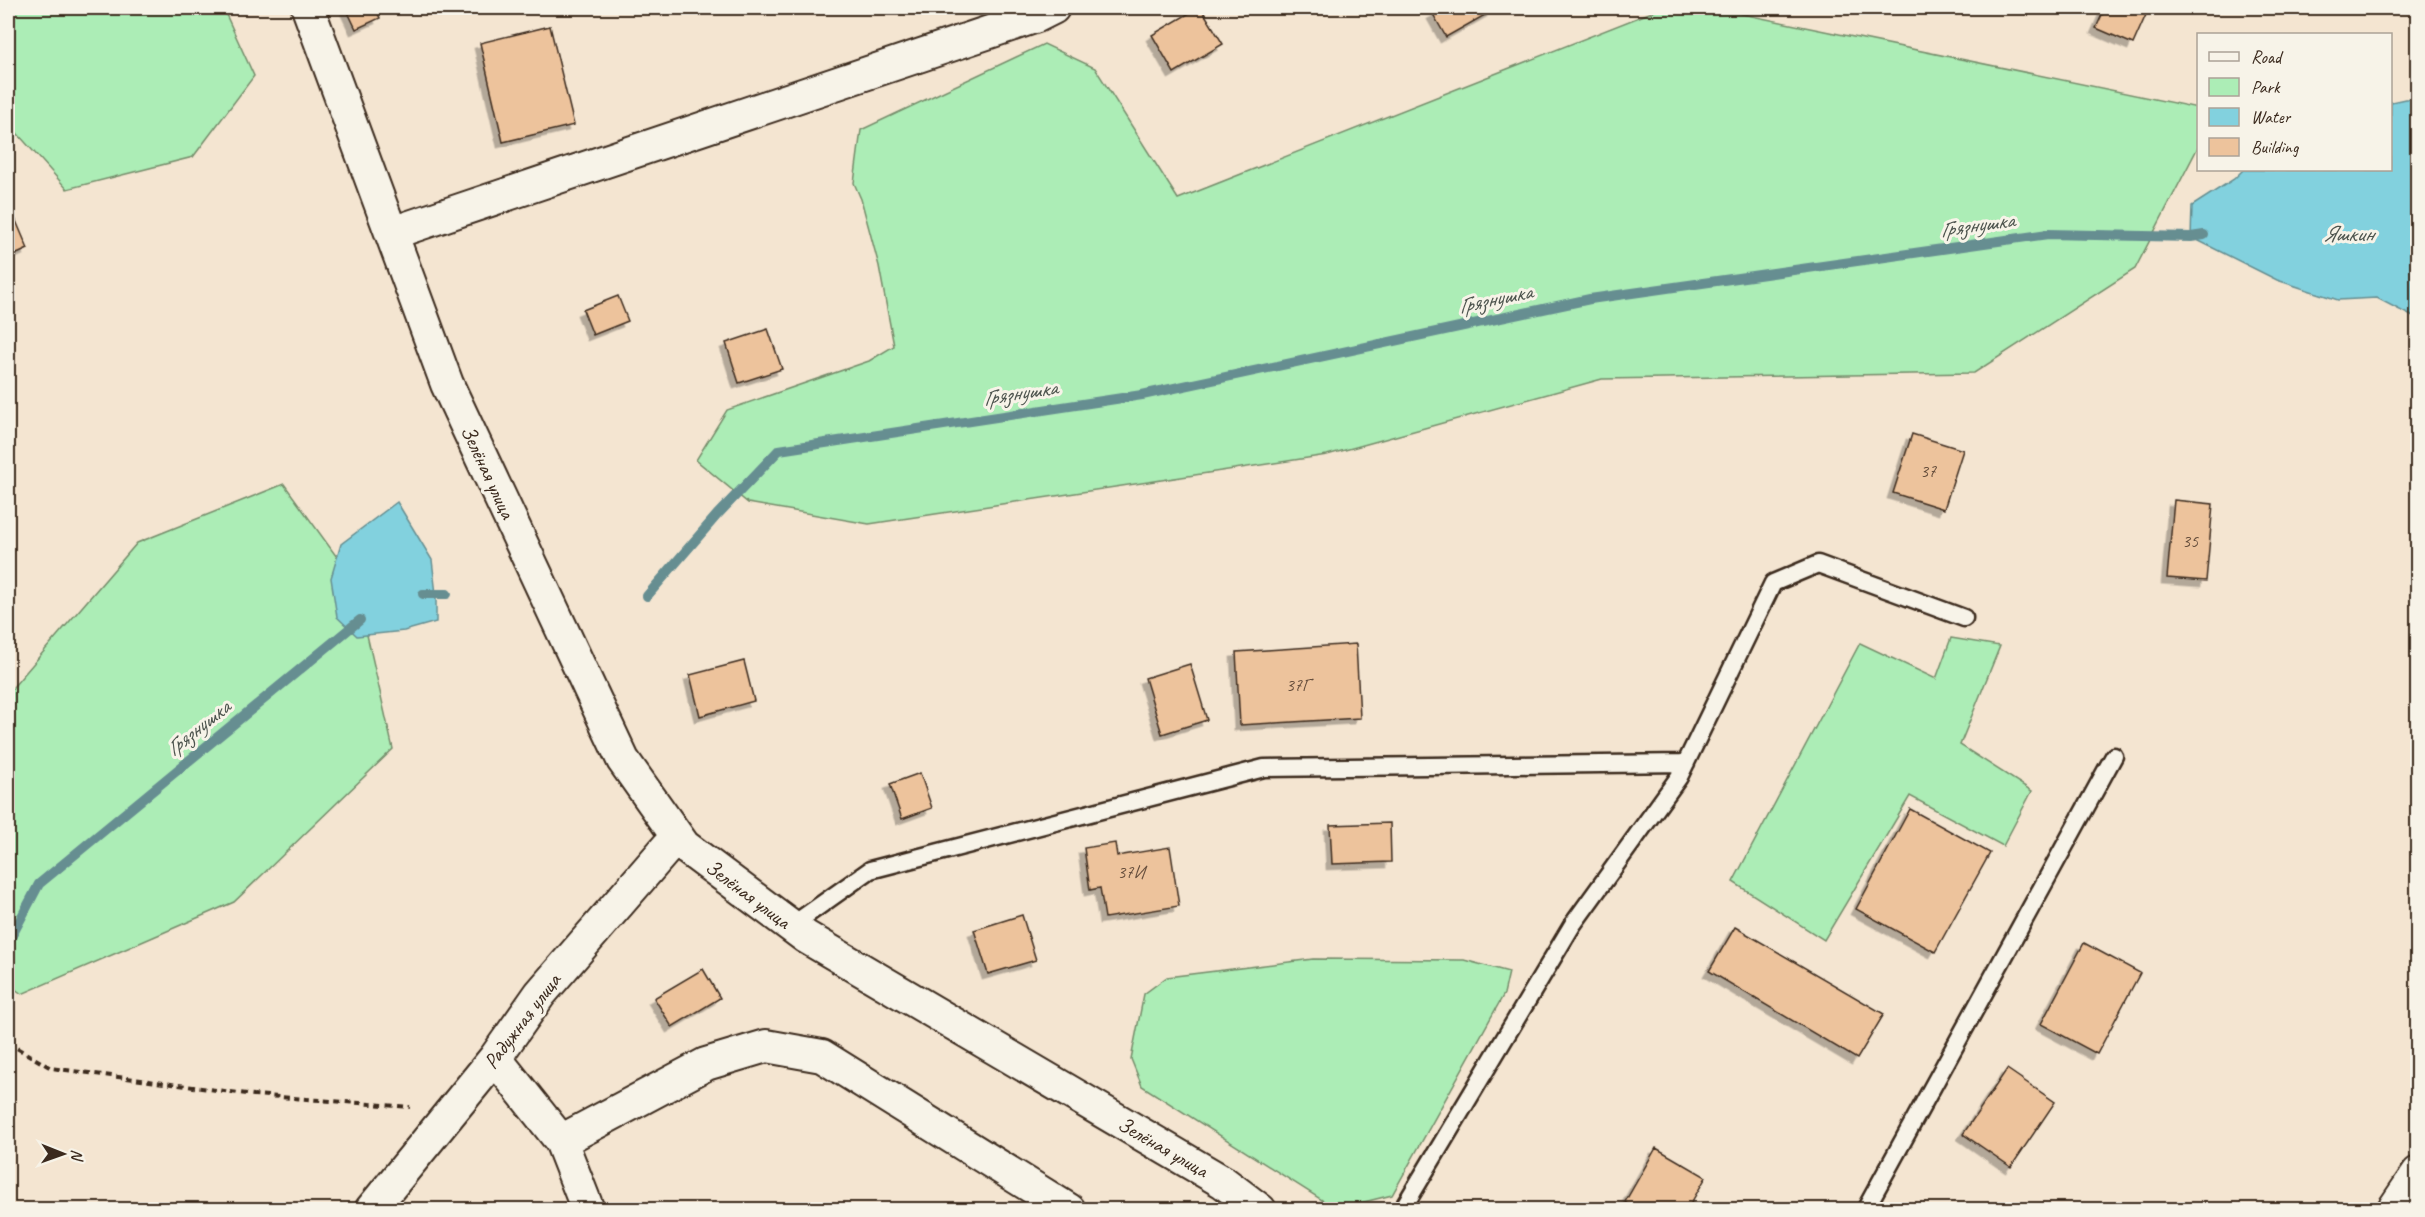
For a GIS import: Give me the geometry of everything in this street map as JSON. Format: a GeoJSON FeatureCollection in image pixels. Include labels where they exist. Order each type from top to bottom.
{"type":"FeatureCollection","features":[{"type":"Feature","properties":{"kind":"street","name":"Зелёная улица"},"geometry":{"type":"LineString","coordinates":[[308,8],[447,384],[623,760],[684,846],[806,937],[1222,1182],[1260,1209]]}},
{"type":"Feature","properties":{"kind":"street"},"geometry":{"type":"LineString","coordinates":[[392,232],[1037,16],[1053,8]]}},
{"type":"Feature","properties":{"kind":"street","name":"Радужная улица"},"geometry":{"type":"LineString","coordinates":[[371,1209],[495,1058],[540,993],[677,836]]}},
{"type":"Feature","properties":{"kind":"street"},"geometry":{"type":"LineString","coordinates":[[561,1141],[706,1064],[766,1046],[822,1056],[1069,1209]]}},
{"type":"Feature","properties":{"kind":"street"},"geometry":{"type":"LineString","coordinates":[[495,1058],[561,1141],[588,1209]]}},
{"type":"Feature","properties":{"kind":"street"},"geometry":{"type":"LineString","coordinates":[[2393,1209],[2418,1173]]}},
{"type":"Feature","properties":{"kind":"lane"},"geometry":{"type":"LineString","coordinates":[[1402,1209],[1573,924],[1679,777],[1773,583],[1818,564],[1964,618]]}},
{"type":"Feature","properties":{"kind":"lane"},"geometry":{"type":"LineString","coordinates":[[1865,1209],[2114,756]]}},
{"type":"Feature","properties":{"kind":"lane"},"geometry":{"type":"LineString","coordinates":[[791,926],[870,870],[1264,768],[1686,763]]}},
{"type":"Feature","properties":{"kind":"path"},"geometry":{"type":"LineString","coordinates":[[8,1043],[51,1068],[254,1095],[453,1110]]}},
{"type":"Feature","properties":{"kind":"green space"},"geometry":{"type":"Polygon","coordinates":[[[8,8],[223,8],[254,76],[193,157],[67,189],[8,123],[8,8]]]}},
{"type":"Feature","properties":{"kind":"green space"},"geometry":{"type":"Polygon","coordinates":[[[1662,8],[1713,8],[2197,108],[2197,149],[2135,269],[1974,373],[1602,379],[1327,455],[869,524],[748,503],[696,460],[727,410],[869,361],[894,346],[879,266],[861,199],[854,183],[861,130],[1044,44],[1095,68],[1178,199],[1662,8]]]}},
{"type":"Feature","properties":{"kind":"green space"},"geometry":{"type":"Polygon","coordinates":[[[284,484],[355,582],[393,749],[234,902],[22,994],[8,984],[8,693],[137,543],[284,484]]]}},
{"type":"Feature","properties":{"kind":"green space"},"geometry":{"type":"Polygon","coordinates":[[[1951,638],[2000,646],[1960,745],[2032,791],[2003,846],[1910,796],[1824,940],[1733,882],[1860,643],[1936,679],[1951,638]]]}},
{"type":"Feature","properties":{"kind":"green space"},"geometry":{"type":"Polygon","coordinates":[[[1313,959],[1464,960],[1509,972],[1504,994],[1392,1195],[1336,1209],[1142,1086],[1131,1059],[1144,994],[1167,977],[1313,959]]]}},
{"type":"Feature","properties":{"kind":"water","name":"Яшкин"},"geometry":{"type":"Polygon","coordinates":[[[2417,99],[2417,319],[2377,298],[2338,300],[2277,280],[2191,237],[2192,206],[2234,179],[2242,171],[2392,171],[2392,102],[2417,99]]]}},
{"type":"Feature","properties":{"kind":"water"},"geometry":{"type":"Polygon","coordinates":[[[397,502],[432,560],[436,594],[436,622],[404,631],[357,636],[337,617],[331,578],[341,544],[397,502]]]}},
{"type":"Feature","properties":{"kind":"building"},"geometry":{"type":"Polygon","coordinates":[[[346,8],[375,8],[380,18],[356,29],[346,8]]]}},
{"type":"Feature","properties":{"kind":"building"},"geometry":{"type":"Polygon","coordinates":[[[1201,8],[1223,44],[1174,73],[1152,35],[1201,8]]]}},
{"type":"Feature","properties":{"kind":"building"},"geometry":{"type":"Polygon","coordinates":[[[1444,8],[1490,8],[1492,11],[1446,37],[1433,14],[1444,8]]]}},
{"type":"Feature","properties":{"kind":"building"},"geometry":{"type":"Polygon","coordinates":[[[2105,8],[2149,8],[2133,44],[2096,28],[2105,8]]]}},
{"type":"Feature","properties":{"kind":"building"},"geometry":{"type":"Polygon","coordinates":[[[550,26],[574,125],[503,142],[480,43],[550,26]]]}},
{"type":"Feature","properties":{"kind":"building"},"geometry":{"type":"Polygon","coordinates":[[[8,202],[28,249],[8,258],[8,202]]]}},
{"type":"Feature","properties":{"kind":"building"},"geometry":{"type":"Polygon","coordinates":[[[618,296],[628,321],[593,335],[583,310],[618,296]]]}},
{"type":"Feature","properties":{"kind":"building"},"geometry":{"type":"Polygon","coordinates":[[[768,329],[782,369],[739,383],[726,343],[768,329]]]}},
{"type":"Feature","properties":{"kind":"building"},"geometry":{"type":"Polygon","coordinates":[[[1912,434],[1963,450],[1944,509],[1893,493],[1912,434]]]}},
{"type":"Feature","properties":{"kind":"building"},"geometry":{"type":"Polygon","coordinates":[[[2174,500],[2213,504],[2206,581],[2167,578],[2174,500]]]}},
{"type":"Feature","properties":{"kind":"building"},"geometry":{"type":"Polygon","coordinates":[[[1356,644],[1360,718],[1240,725],[1236,652],[1356,644]]]}},
{"type":"Feature","properties":{"kind":"building"},"geometry":{"type":"Polygon","coordinates":[[[744,661],[754,701],[700,716],[690,675],[744,661]]]}},
{"type":"Feature","properties":{"kind":"building"},"geometry":{"type":"Polygon","coordinates":[[[1190,664],[1207,720],[1162,734],[1145,678],[1190,664]]]}},
{"type":"Feature","properties":{"kind":"building"},"geometry":{"type":"Polygon","coordinates":[[[920,773],[932,808],[902,819],[890,784],[920,773]]]}},
{"type":"Feature","properties":{"kind":"building"},"geometry":{"type":"Polygon","coordinates":[[[1910,809],[1990,853],[1935,952],[1856,909],[1910,809]]]}},
{"type":"Feature","properties":{"kind":"building"},"geometry":{"type":"Polygon","coordinates":[[[1390,823],[1391,862],[1332,864],[1330,825],[1390,823]]]}},
{"type":"Feature","properties":{"kind":"building"},"geometry":{"type":"Polygon","coordinates":[[[1115,843],[1117,856],[1170,847],[1179,906],[1105,918],[1100,888],[1090,890],[1084,848],[1115,843]]]}},
{"type":"Feature","properties":{"kind":"building"},"geometry":{"type":"Polygon","coordinates":[[[1022,915],[1036,960],[988,974],[974,930],[1022,915]]]}},
{"type":"Feature","properties":{"kind":"building"},"geometry":{"type":"Polygon","coordinates":[[[1735,927],[1884,1014],[1857,1059],[1709,971],[1735,927]]]}},
{"type":"Feature","properties":{"kind":"building"},"geometry":{"type":"Polygon","coordinates":[[[2084,943],[2140,973],[2097,1054],[2041,1024],[2084,943]]]}},
{"type":"Feature","properties":{"kind":"building"},"geometry":{"type":"Polygon","coordinates":[[[703,969],[720,998],[672,1027],[654,998],[703,969]]]}},
{"type":"Feature","properties":{"kind":"building"},"geometry":{"type":"Polygon","coordinates":[[[2007,1069],[2055,1102],[2011,1167],[1963,1134],[2007,1069]]]}},
{"type":"Feature","properties":{"kind":"building"},"geometry":{"type":"Polygon","coordinates":[[[1656,1148],[1706,1177],[1687,1210],[1637,1210],[1625,1202],[1656,1148]]]}},
{"type":"Feature","properties":{"kind":"waterway","name":"Грязнушка"},"geometry":{"type":"LineString","coordinates":[[647,596],[717,515],[779,450],[1142,395],[1590,299],[2048,234],[2191,237],[2204,235]]}},
{"type":"Feature","properties":{"kind":"waterway","name":"Грязнушка"},"geometry":{"type":"LineString","coordinates":[[423,594],[447,594]]}},
{"type":"Feature","properties":{"kind":"waterway","name":"Грязнушка"},"geometry":{"type":"LineString","coordinates":[[8,943],[39,884],[360,620]]}}]}
